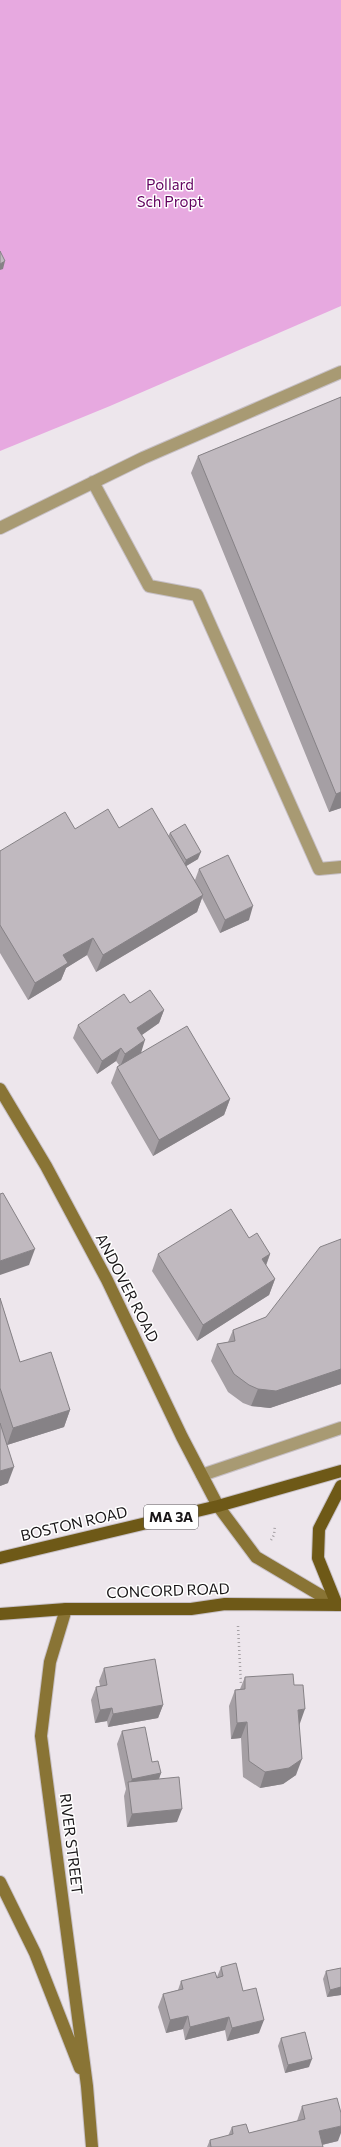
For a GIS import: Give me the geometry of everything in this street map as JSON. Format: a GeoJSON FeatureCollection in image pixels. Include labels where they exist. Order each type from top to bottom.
{"type":"FeatureCollection","features":[{"type":"Feature","properties":{"kind":"main road","name":"ANDOVER ROAD"},"geometry":{"type":"LineString","coordinates":[[0,1089],[46,1166],[107,1280],[218,1506]]}},
{"type":"Feature","properties":{"kind":"main road","name":"BOSTON ROAD"},"geometry":{"type":"LineString","coordinates":[[0,1558],[218,1506],[341,1471]]}},
{"type":"Feature","properties":{"kind":"main road"},"geometry":{"type":"LineString","coordinates":[[339,1605],[318,1558],[319,1529],[341,1486]]}},
{"type":"Feature","properties":{"kind":"main road"},"geometry":{"type":"LineString","coordinates":[[218,1506],[256,1557],[339,1605]]}},
{"type":"Feature","properties":{"kind":"main road","name":"CONCORD ROAD"},"geometry":{"type":"LineString","coordinates":[[0,1614],[66,1609],[191,1609],[225,1604],[339,1605]]}},
{"type":"Feature","properties":{"kind":"main road","name":"RIVER STREET"},"geometry":{"type":"LineString","coordinates":[[66,1609],[50,1662],[41,1736],[87,2086],[92,2147]]}},
{"type":"Feature","properties":{"kind":"main road","name":"RIVER STREET"},"geometry":{"type":"LineString","coordinates":[[0,1882],[35,1953],[87,2086]]}},
{"type":"Feature","properties":{"kind":"lane"},"geometry":{"type":"LineString","coordinates":[[0,528],[143,458],[341,372]]}},
{"type":"Feature","properties":{"kind":"lane"},"geometry":{"type":"LineString","coordinates":[[93,482],[149,586],[197,595],[319,868],[341,867]]}},
{"type":"Feature","properties":{"kind":"lane"},"geometry":{"type":"LineString","coordinates":[[202,1475],[341,1428]]}},
{"type":"Feature","properties":{"kind":"path"},"geometry":{"type":"LineString","coordinates":[[269,1543],[274,1534],[275,1526]]}},
{"type":"Feature","properties":{"kind":"path"},"geometry":{"type":"LineString","coordinates":[[238,1625],[241,1686]]}},
{"type":"Feature","properties":{"kind":"green space","name":"Pollard Sch Propt"},"geometry":{"type":"Polygon","coordinates":[[[0,0],[341,0],[341,306],[110,406],[0,451],[0,0]]]}},
{"type":"Feature","properties":{"kind":"building"},"geometry":{"type":"Polygon","coordinates":[[[0,251],[5,261],[0,264],[0,251]]]}},
{"type":"Feature","properties":{"kind":"building"},"geometry":{"type":"Polygon","coordinates":[[[341,397],[341,792],[336,794],[198,456],[341,397]]]}},
{"type":"Feature","properties":{"kind":"building"},"geometry":{"type":"Polygon","coordinates":[[[152,808],[203,895],[103,955],[93,938],[63,955],[68,963],[35,983],[0,925],[0,851],[65,812],[75,829],[108,809],[119,828],[152,808]]]}},
{"type":"Feature","properties":{"kind":"building"},"geometry":{"type":"Polygon","coordinates":[[[185,824],[201,852],[186,860],[170,833],[185,824]]]}},
{"type":"Feature","properties":{"kind":"building"},"geometry":{"type":"Polygon","coordinates":[[[228,855],[253,906],[225,920],[199,869],[228,855]]]}},
{"type":"Feature","properties":{"kind":"building"},"geometry":{"type":"Polygon","coordinates":[[[150,990],[164,1010],[137,1028],[145,1040],[125,1054],[121,1048],[102,1061],[78,1025],[124,994],[130,1003],[150,990]]]}},
{"type":"Feature","properties":{"kind":"building"},"geometry":{"type":"Polygon","coordinates":[[[187,1026],[230,1099],[159,1140],[117,1067],[187,1026]]]}},
{"type":"Feature","properties":{"kind":"building"},"geometry":{"type":"Polygon","coordinates":[[[3,1193],[35,1249],[0,1261],[0,1194],[3,1193]]]}},
{"type":"Feature","properties":{"kind":"building"},"geometry":{"type":"Polygon","coordinates":[[[231,1209],[249,1238],[257,1233],[270,1254],[262,1259],[275,1279],[203,1325],[158,1254],[231,1209]]]}},
{"type":"Feature","properties":{"kind":"building"},"geometry":{"type":"Polygon","coordinates":[[[341,1239],[341,1369],[276,1391],[258,1389],[249,1385],[234,1374],[217,1344],[235,1341],[233,1330],[266,1317],[320,1247],[341,1239]]]}},
{"type":"Feature","properties":{"kind":"building"},"geometry":{"type":"Polygon","coordinates":[[[0,1298],[20,1362],[51,1352],[70,1410],[13,1428],[0,1388],[0,1298]]]}},
{"type":"Feature","properties":{"kind":"building"},"geometry":{"type":"Polygon","coordinates":[[[0,1423],[14,1467],[0,1471],[0,1423]]]}},
{"type":"Feature","properties":{"kind":"building"},"geometry":{"type":"Polygon","coordinates":[[[155,1659],[163,1705],[113,1714],[112,1708],[100,1710],[96,1687],[107,1685],[104,1668],[155,1659]]]}},
{"type":"Feature","properties":{"kind":"building"},"geometry":{"type":"Polygon","coordinates":[[[293,1674],[294,1685],[303,1685],[305,1709],[298,1710],[302,1759],[289,1768],[265,1772],[249,1761],[247,1722],[237,1723],[235,1690],[245,1689],[245,1677],[293,1674]]]}},
{"type":"Feature","properties":{"kind":"building"},"geometry":{"type":"Polygon","coordinates":[[[145,1727],[152,1762],[158,1761],[161,1773],[132,1779],[122,1731],[145,1727]]]}},
{"type":"Feature","properties":{"kind":"building"},"geometry":{"type":"Polygon","coordinates":[[[179,1777],[182,1809],[132,1814],[128,1782],[179,1777]]]}},
{"type":"Feature","properties":{"kind":"building"},"geometry":{"type":"Polygon","coordinates":[[[236,1963],[243,1991],[256,1988],[264,2020],[232,2028],[229,2017],[190,2027],[188,2016],[170,2020],[163,1994],[183,1989],[181,1981],[215,1972],[217,1978],[223,1976],[221,1967],[236,1963]]]}},
{"type":"Feature","properties":{"kind":"building"},"geometry":{"type":"Polygon","coordinates":[[[341,1968],[341,1987],[330,1990],[326,1971],[341,1968]]]}},
{"type":"Feature","properties":{"kind":"building"},"geometry":{"type":"Polygon","coordinates":[[[305,2032],[312,2059],[288,2065],[281,2038],[305,2032]]]}},
{"type":"Feature","properties":{"kind":"building"},"geometry":{"type":"Polygon","coordinates":[[[337,2098],[341,2113],[341,2126],[319,2131],[323,2147],[211,2147],[210,2140],[233,2134],[232,2127],[246,2124],[249,2133],[305,2119],[302,2106],[337,2098]]]}}]}
